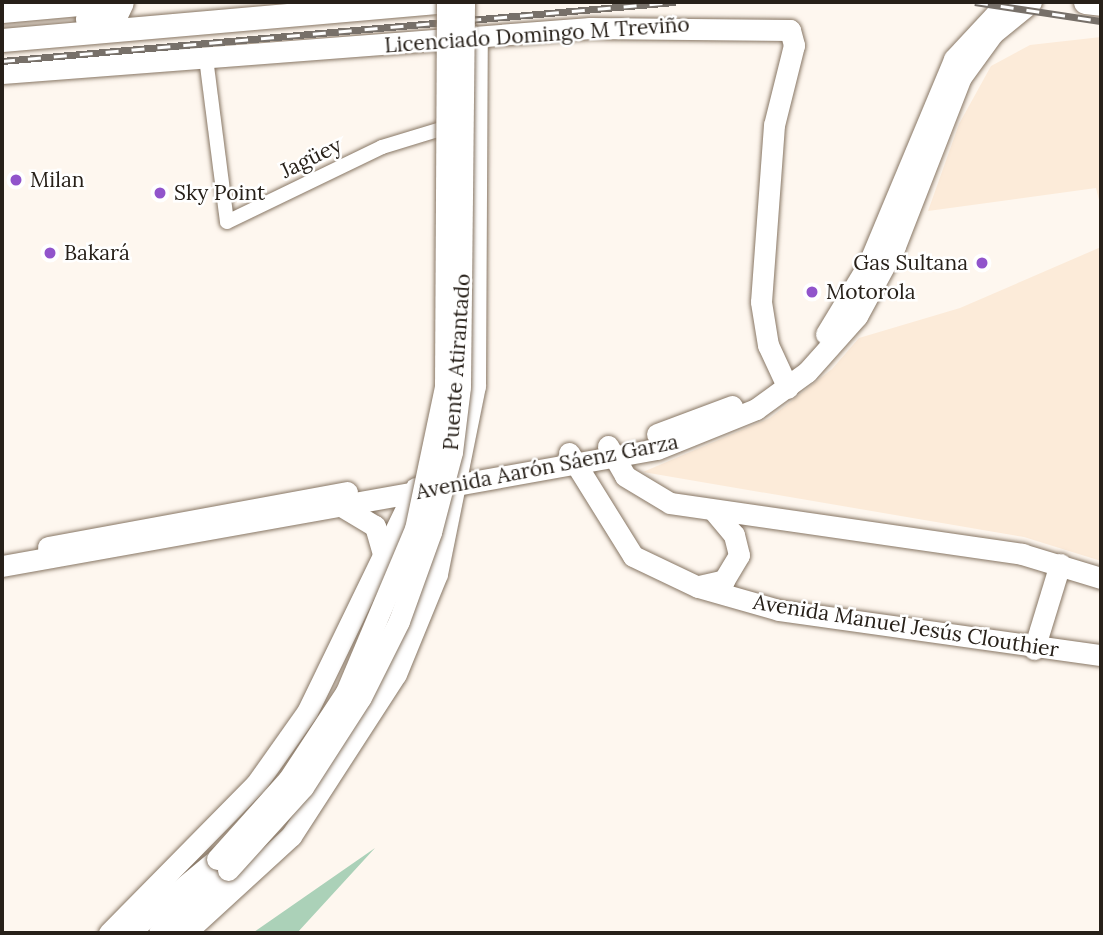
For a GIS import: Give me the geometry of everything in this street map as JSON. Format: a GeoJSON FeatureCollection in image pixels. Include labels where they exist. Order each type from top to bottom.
{"type":"FeatureCollection","features":[{"type":"Feature","properties":{"kind":"main road"},"geometry":{"type":"LineString","coordinates":[[2,11],[101,2]]}},
{"type":"Feature","properties":{"kind":"main road"},"geometry":{"type":"LineString","coordinates":[[58,35],[73,22],[116,15],[122,2]]}},
{"type":"Feature","properties":{"kind":"main road"},"geometry":{"type":"LineString","coordinates":[[2,40],[433,2]]}},
{"type":"Feature","properties":{"kind":"main road","name":"Puente Atirantado"},"geometry":{"type":"LineString","coordinates":[[223,864],[288,780],[346,692],[415,529],[444,387],[447,2]]}},
{"type":"Feature","properties":{"kind":"main road"},"geometry":{"type":"LineString","coordinates":[[109,933],[256,784],[342,651],[383,554],[416,487],[452,387],[457,2]]}},
{"type":"Feature","properties":{"kind":"main road","name":"Puente Atirantado"},"geometry":{"type":"LineString","coordinates":[[223,864],[303,787],[361,697],[399,621],[431,532],[452,452],[460,387],[464,2]]}},
{"type":"Feature","properties":{"kind":"main road","name":"Avenida Aarón Sáenz Garza"},"geometry":{"type":"LineString","coordinates":[[784,383],[841,313],[954,59],[1007,2]]}},
{"type":"Feature","properties":{"kind":"main road","name":"Avenida Aarón Sáenz Garza"},"geometry":{"type":"LineString","coordinates":[[2,555],[416,487],[610,452],[723,411],[784,383],[842,336],[871,294],[969,62],[1031,2]]}},
{"type":"Feature","properties":{"kind":"main road"},"geometry":{"type":"LineString","coordinates":[[1085,2],[1101,4]]}},
{"type":"Feature","properties":{"kind":"main road","name":"Licenciado Domingo M Treviño"},"geometry":{"type":"LineString","coordinates":[[477,39],[650,26],[790,30],[794,45],[774,125],[761,302],[784,383]]}},
{"type":"Feature","properties":{"kind":"main road"},"geometry":{"type":"LineString","coordinates":[[186,933],[292,836],[396,674],[438,573],[467,447],[477,330],[477,39],[456,34]]}},
{"type":"Feature","properties":{"kind":"main road","name":"Licenciado Domingo M Treviño"},"geometry":{"type":"LineString","coordinates":[[2,73],[206,58],[456,34]]}},
{"type":"Feature","properties":{"kind":"main road"},"geometry":{"type":"LineString","coordinates":[[467,447],[484,467]]}},
{"type":"Feature","properties":{"kind":"main road"},"geometry":{"type":"LineString","coordinates":[[610,452],[647,494],[715,512],[918,537],[1060,564],[1101,578]]}},
{"type":"Feature","properties":{"kind":"main road","name":"Avenida Aarón Sáenz Garza"},"geometry":{"type":"LineString","coordinates":[[458,479],[484,467],[571,458]]}},
{"type":"Feature","properties":{"kind":"main road","name":"Avenida Manuel Jesús Clouthier"},"geometry":{"type":"LineString","coordinates":[[571,458],[633,556],[698,587],[779,610],[1034,649],[1101,655]]}},
{"type":"Feature","properties":{"kind":"main road","name":"Avenida Aarón Sáenz Garza"},"geometry":{"type":"LineString","coordinates":[[2,566],[343,507],[416,487]]}},
{"type":"Feature","properties":{"kind":"main road"},"geometry":{"type":"LineString","coordinates":[[343,507],[375,526],[383,554]]}},
{"type":"Feature","properties":{"kind":"main road"},"geometry":{"type":"LineString","coordinates":[[698,587],[724,580],[739,555],[734,535],[715,512]]}},
{"type":"Feature","properties":{"kind":"main road"},"geometry":{"type":"LineString","coordinates":[[1034,649],[1060,564]]}},
{"type":"Feature","properties":{"kind":"main road"},"geometry":{"type":"LineString","coordinates":[[342,651],[356,671],[396,674]]}},
{"type":"Feature","properties":{"kind":"main road"},"geometry":{"type":"LineString","coordinates":[[128,933],[223,864]]}},
{"type":"Feature","properties":{"kind":"main road"},"geometry":{"type":"LineString","coordinates":[[159,933],[223,864]]}},
{"type":"Feature","properties":{"kind":"street","name":"Jagüey"},"geometry":{"type":"LineString","coordinates":[[206,58],[227,222],[382,147],[456,125]]}},
{"type":"Feature","properties":{"kind":"shaded area"},"geometry":{"type":"Polygon","coordinates":[[[1101,37],[1101,208],[1096,188],[928,211],[959,124],[991,66],[1030,45],[1101,37]]]}},
{"type":"Feature","properties":{"kind":"shaded area"},"geometry":{"type":"Polygon","coordinates":[[[1101,247],[1101,561],[1024,537],[643,472],[770,418],[832,369],[859,338],[960,308],[1101,247]]]}},
{"type":"Feature","properties":{"kind":"green space"},"geometry":{"type":"Polygon","coordinates":[[[375,848],[297,933],[252,933],[254,932],[375,848]]]}},
{"type":"Feature","properties":{"kind":"railway"},"geometry":{"type":"LineString","coordinates":[[2,61],[675,2]]}},
{"type":"Feature","properties":{"kind":"railway"},"geometry":{"type":"LineString","coordinates":[[975,2],[1101,21]]}},
{"type":"Feature","properties":{"kind":"place","name":"Milan"},"geometry":{"type":"Point","coordinates":[16,180]}},
{"type":"Feature","properties":{"kind":"place","name":"Sky Point"},"geometry":{"type":"Point","coordinates":[160,193]}},
{"type":"Feature","properties":{"kind":"place","name":"Bakará"},"geometry":{"type":"Point","coordinates":[50,253]}},
{"type":"Feature","properties":{"kind":"place","name":"Gas Sultana"},"geometry":{"type":"Point","coordinates":[982,263]}},
{"type":"Feature","properties":{"kind":"place","name":"Motorola"},"geometry":{"type":"Point","coordinates":[812,292]}}]}
